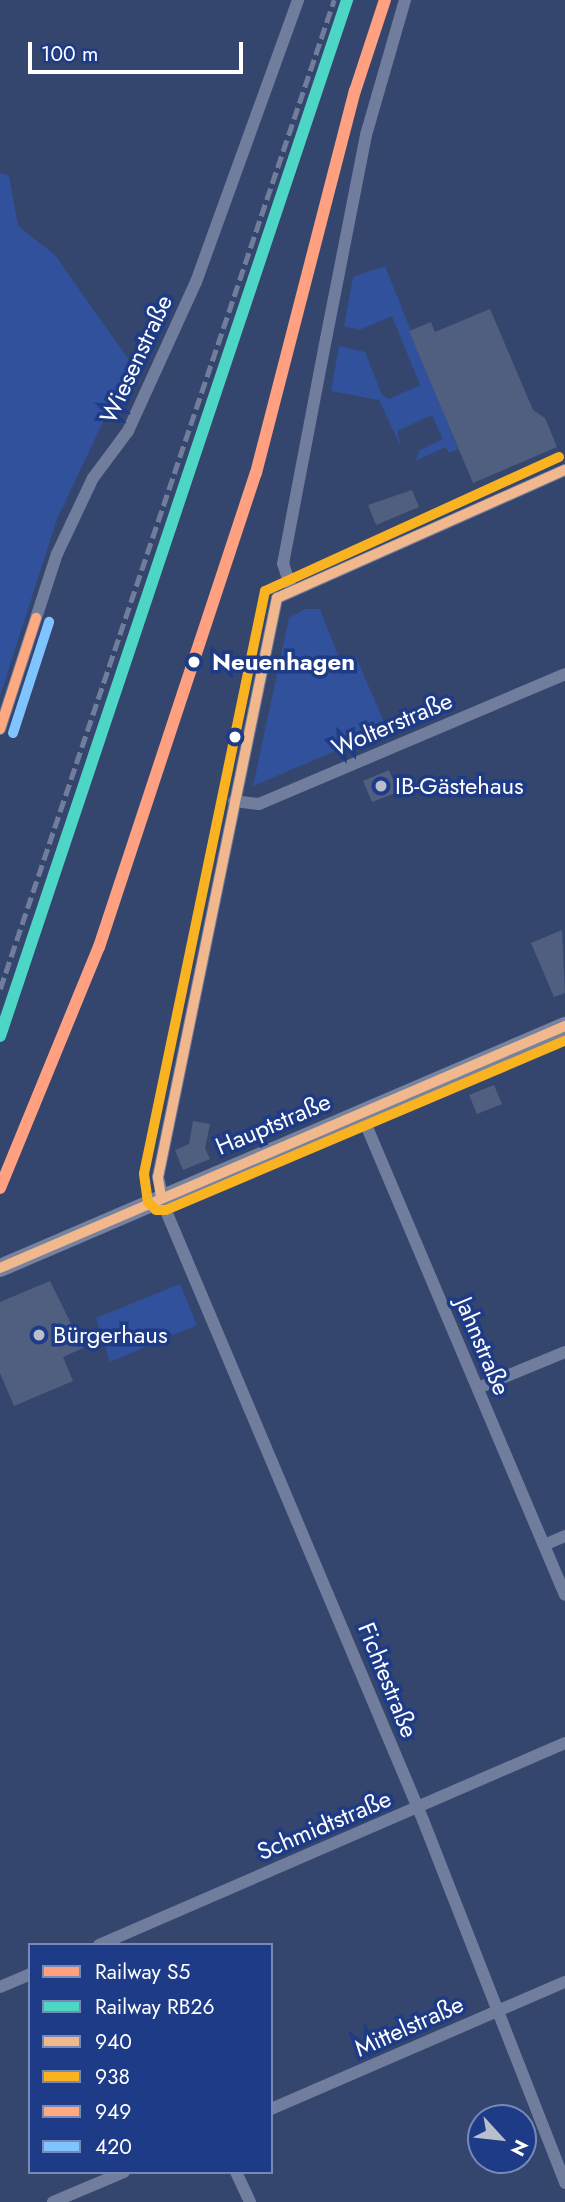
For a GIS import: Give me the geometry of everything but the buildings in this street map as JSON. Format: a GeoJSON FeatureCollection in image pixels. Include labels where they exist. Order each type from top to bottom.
{"type":"FeatureCollection","features":[{"type":"Feature","properties":{"kind":"main road","name":"Hauptstraße"},"geometry":{"type":"LineString","coordinates":[[0,1268],[161,1197],[565,1027]]}},
{"type":"Feature","properties":{"kind":"street","name":"Wiesenstraße"},"geometry":{"type":"LineString","coordinates":[[0,729],[57,554],[93,478],[128,431],[196,282],[298,0]]}},
{"type":"Feature","properties":{"kind":"street"},"geometry":{"type":"LineString","coordinates":[[291,588],[283,564],[326,339],[366,135],[405,0]]}},
{"type":"Feature","properties":{"kind":"street"},"geometry":{"type":"LineString","coordinates":[[161,1197],[158,1177],[277,598],[291,588],[565,470]]}},
{"type":"Feature","properties":{"kind":"street","name":"Wolterstraße"},"geometry":{"type":"LineString","coordinates":[[234,801],[259,804],[565,674]]}},
{"type":"Feature","properties":{"kind":"street","name":"Jahnstraße"},"geometry":{"type":"LineString","coordinates":[[361,1113],[565,1595]]}},
{"type":"Feature","properties":{"kind":"street","name":"Fichtestraße"},"geometry":{"type":"LineString","coordinates":[[161,1197],[417,1807],[495,2011],[565,2183]]}},
{"type":"Feature","properties":{"kind":"street"},"geometry":{"type":"LineString","coordinates":[[478,1388],[565,1352]]}},
{"type":"Feature","properties":{"kind":"street"},"geometry":{"type":"LineString","coordinates":[[544,1545],[565,1536]]}},
{"type":"Feature","properties":{"kind":"street","name":"Schmidtstraße"},"geometry":{"type":"LineString","coordinates":[[104,1943],[565,1743]]}},
{"type":"Feature","properties":{"kind":"street"},"geometry":{"type":"LineString","coordinates":[[0,1987],[28,1976]]}},
{"type":"Feature","properties":{"kind":"street","name":"Mittelstraße"},"geometry":{"type":"LineString","coordinates":[[273,2108],[565,1982]]}},
{"type":"Feature","properties":{"kind":"street"},"geometry":{"type":"LineString","coordinates":[[53,2202],[119,2174]]}},
{"type":"Feature","properties":{"kind":"street"},"geometry":{"type":"LineString","coordinates":[[237,2174],[250,2202]]}},
{"type":"Feature","properties":{"kind":"shaded area"},"geometry":{"type":"Polygon","coordinates":[[[0,173],[9,176],[18,226],[55,255],[131,363],[57,519],[0,696],[0,173]]]}},
{"type":"Feature","properties":{"kind":"shaded area"},"geometry":{"type":"Polygon","coordinates":[[[385,266],[458,449],[449,453],[446,447],[415,461],[420,450],[443,439],[432,415],[397,431],[401,447],[379,400],[331,391],[339,346],[365,352],[382,395],[389,399],[420,385],[392,316],[359,330],[344,326],[353,277],[385,266]]]}},
{"type":"Feature","properties":{"kind":"shaded area"},"geometry":{"type":"Polygon","coordinates":[[[305,609],[320,609],[341,663],[356,657],[387,729],[253,786],[289,618],[305,609]]]}},
{"type":"Feature","properties":{"kind":"shaded area"},"geometry":{"type":"Polygon","coordinates":[[[180,1284],[197,1325],[110,1362],[96,1318],[180,1284]]]}},
{"type":"Feature","properties":{"kind":"railway"},"geometry":{"type":"LineString","coordinates":[[0,989],[334,0]]}},
{"type":"Feature","properties":{"kind":"rail line","name":"RB26"},"geometry":{"type":"LineString","coordinates":[[0,1036],[347,0]]}},
{"type":"Feature","properties":{"kind":"rail line","name":"S5"},"geometry":{"type":"LineString","coordinates":[[0,1188],[99,947],[256,473],[355,91],[385,0]]}},
{"type":"Feature","properties":{"kind":"transit line","name":"938"},"geometry":{"type":"LineString","coordinates":[[559,457],[265,591],[144,1174],[148,1202],[156,1210],[166,1210],[565,1041]]}},
{"type":"Feature","properties":{"kind":"transit line","name":"940"},"geometry":{"type":"LineString","coordinates":[[161,1197],[158,1177],[277,598],[565,470]]}},
{"type":"Feature","properties":{"kind":"transit line","name":"949"},"geometry":{"type":"LineString","coordinates":[[0,729],[36,618]]}},
{"type":"Feature","properties":{"kind":"transit line","name":"420"},"geometry":{"type":"LineString","coordinates":[[13,733],[49,622]]}},
{"type":"Feature","properties":{"kind":"transit line","name":"940"},"geometry":{"type":"LineString","coordinates":[[0,1268],[565,1026]]}},
{"type":"Feature","properties":{"kind":"place","name":"Neuenhagen"},"geometry":{"type":"Point","coordinates":[194,662]}},
{"type":"Feature","properties":{"kind":"place","name":"IB-Gästehaus"},"geometry":{"type":"Point","coordinates":[381,786]}},
{"type":"Feature","properties":{"kind":"place","name":"Bürgerhaus"},"geometry":{"type":"Point","coordinates":[39,1335]}}]}
